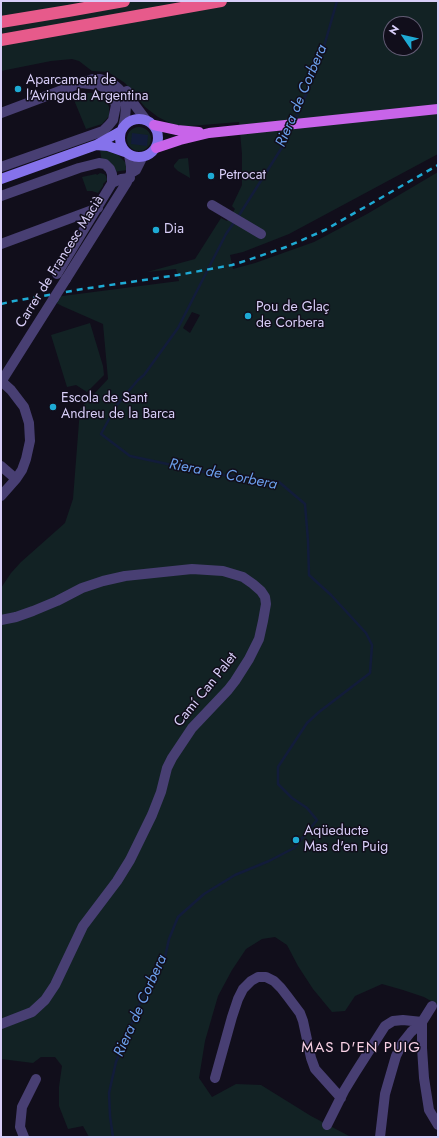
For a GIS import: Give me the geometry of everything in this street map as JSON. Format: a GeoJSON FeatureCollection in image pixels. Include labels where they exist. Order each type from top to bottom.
{"type":"FeatureCollection","features":[{"type":"Feature","properties":{"kind":"highway"},"geometry":{"type":"LineString","coordinates":[[1,22],[124,1]]}},
{"type":"Feature","properties":{"kind":"highway"},"geometry":{"type":"LineString","coordinates":[[1,40],[221,1]]}},
{"type":"Feature","properties":{"kind":"main road"},"geometry":{"type":"LineString","coordinates":[[96,145],[108,146],[127,153],[135,158],[142,158],[156,148],[209,133],[438,109]]}},
{"type":"Feature","properties":{"kind":"main road"},"geometry":{"type":"LineString","coordinates":[[1,179],[96,145],[122,129],[126,124],[135,120],[150,122],[177,130],[209,133]]}},
{"type":"Feature","properties":{"kind":"main road"},"geometry":{"type":"LineString","coordinates":[[150,122],[158,132],[159,138],[156,148]]}},
{"type":"Feature","properties":{"kind":"main road"},"geometry":{"type":"LineString","coordinates":[[122,129],[120,141],[127,153]]}},
{"type":"Feature","properties":{"kind":"street"},"geometry":{"type":"LineString","coordinates":[[85,82],[86,77],[94,74],[101,74],[115,79],[127,91],[134,104],[150,122]]}},
{"type":"Feature","properties":{"kind":"street"},"geometry":{"type":"LineString","coordinates":[[1,113],[93,78],[107,80],[119,89],[125,97],[126,118],[122,129]]}},
{"type":"Feature","properties":{"kind":"street"},"geometry":{"type":"LineString","coordinates":[[1,167],[103,131],[109,125],[113,120],[116,105],[111,93],[98,85],[85,82]]}},
{"type":"Feature","properties":{"kind":"street"},"geometry":{"type":"LineString","coordinates":[[127,153],[131,166],[131,176]]}},
{"type":"Feature","properties":{"kind":"street","name":"Carrer de Francesc Macià"},"geometry":{"type":"LineString","coordinates":[[62,276],[136,170],[142,158]]}},
{"type":"Feature","properties":{"kind":"street"},"geometry":{"type":"LineString","coordinates":[[1,196],[79,168],[99,163],[105,164],[110,169],[112,174],[112,183]]}},
{"type":"Feature","properties":{"kind":"street","name":"Carrer de Francesc Macià"},"geometry":{"type":"LineString","coordinates":[[1,382],[54,298],[62,276],[112,183],[131,176]]}},
{"type":"Feature","properties":{"kind":"street"},"geometry":{"type":"LineString","coordinates":[[212,205],[261,234]]}},
{"type":"Feature","properties":{"kind":"street"},"geometry":{"type":"LineString","coordinates":[[1,244],[98,208]]}},
{"type":"Feature","properties":{"kind":"street"},"geometry":{"type":"LineString","coordinates":[[1,382],[11,390],[24,407],[29,423],[30,441],[22,470],[1,496]]}},
{"type":"Feature","properties":{"kind":"street"},"geometry":{"type":"LineString","coordinates":[[1,466],[16,479]]}},
{"type":"Feature","properties":{"kind":"street","name":"Camí Can Palet"},"geometry":{"type":"LineString","coordinates":[[1,620],[33,611],[82,588],[103,581],[125,576],[192,569],[223,571],[243,577],[261,591],[265,597],[266,604],[264,621],[259,639],[249,659],[228,690],[192,728],[172,758],[167,768],[161,792],[152,815],[130,860],[117,881],[83,926],[55,985],[45,1000],[32,1012],[1,1024]]}},
{"type":"Feature","properties":{"kind":"street"},"geometry":{"type":"LineString","coordinates":[[215,1078],[232,1017],[243,989],[258,976],[266,977],[274,981],[281,988],[300,1014],[315,1069],[341,1098]]}},
{"type":"Feature","properties":{"kind":"street"},"geometry":{"type":"LineString","coordinates":[[380,1137],[385,1094],[396,1056],[403,1042],[422,1022],[432,1006]]}},
{"type":"Feature","properties":{"kind":"street"},"geometry":{"type":"LineString","coordinates":[[327,1125],[365,1056],[386,1026],[393,1020],[422,1022]]}},
{"type":"Feature","properties":{"kind":"street"},"geometry":{"type":"LineString","coordinates":[[422,1022],[424,1078],[429,1110],[438,1125]]}},
{"type":"Feature","properties":{"kind":"street"},"geometry":{"type":"LineString","coordinates":[[24,1137],[20,1127],[22,1107],[36,1079]]}},
{"type":"Feature","properties":{"kind":"shaded area"},"geometry":{"type":"Polygon","coordinates":[[[1,1],[438,1],[438,154],[289,234],[243,252],[230,255],[233,269],[255,263],[314,242],[367,214],[438,172],[438,1005],[424,997],[382,984],[355,996],[345,1011],[332,1012],[313,989],[298,966],[287,945],[275,937],[262,939],[246,949],[232,970],[218,996],[205,1041],[199,1078],[212,1097],[236,1084],[261,1085],[311,1116],[351,1137],[89,1137],[83,1126],[68,1129],[59,1106],[59,1087],[62,1066],[55,1057],[41,1057],[33,1063],[1,1059],[1,588],[11,573],[21,562],[65,523],[73,499],[80,409],[108,379],[103,324],[47,298],[179,281],[176,269],[147,272],[195,259],[221,218],[227,221],[235,209],[232,206],[242,185],[242,154],[239,122],[178,127],[158,117],[145,107],[125,83],[108,72],[92,71],[79,61],[72,59],[51,61],[1,71],[1,1]],[[192,312],[183,328],[190,333],[200,315],[192,312]]]}},
{"type":"Feature","properties":{"kind":"shaded area"},"geometry":{"type":"Polygon","coordinates":[[[80,93],[98,93],[106,100],[109,107],[109,116],[102,124],[86,129],[72,95],[80,93]]]}},
{"type":"Feature","properties":{"kind":"shaded area"},"geometry":{"type":"Polygon","coordinates":[[[139,127],[147,131],[151,139],[147,147],[139,151],[131,147],[127,139],[131,131],[139,127]]]}},
{"type":"Feature","properties":{"kind":"shaded area"},"geometry":{"type":"Polygon","coordinates":[[[100,150],[118,155],[126,163],[127,170],[113,172],[102,162],[100,150]]]}},
{"type":"Feature","properties":{"kind":"shaded area"},"geometry":{"type":"Polygon","coordinates":[[[188,158],[190,178],[174,167],[179,159],[188,158]]]}},
{"type":"Feature","properties":{"kind":"shaded area"},"geometry":{"type":"Polygon","coordinates":[[[100,173],[106,176],[107,180],[98,193],[87,191],[82,177],[97,175],[100,173]]]}},
{"type":"Feature","properties":{"kind":"shaded area"},"geometry":{"type":"Polygon","coordinates":[[[90,323],[103,366],[104,375],[87,392],[76,385],[67,387],[51,335],[90,323]]]}},
{"type":"Feature","properties":{"kind":"water"},"geometry":{"type":"Polygon","coordinates":[[[132,133],[148,135],[147,146],[131,144],[132,133]]]}},
{"type":"Feature","properties":{"kind":"waterway","name":"Riera de Corbera"},"geometry":{"type":"LineString","coordinates":[[295,120],[319,64],[337,1]]}},
{"type":"Feature","properties":{"kind":"waterway","name":"Riera de Corbera"},"geometry":{"type":"LineString","coordinates":[[238,217],[286,141],[292,127]]}},
{"type":"Feature","properties":{"kind":"waterway","name":"Riera de Corbera"},"geometry":{"type":"LineString","coordinates":[[113,1137],[109,1093],[116,1062],[141,1001],[165,957],[169,939],[178,917],[204,894],[235,875],[269,861],[294,848],[317,820],[307,808],[292,798],[278,784],[278,767],[307,723],[370,673],[372,645],[366,633],[331,595],[309,575],[305,504],[279,482],[209,473],[130,456],[101,434],[116,406],[144,375],[178,328],[226,234],[235,221]]}},
{"type":"Feature","properties":{"kind":"railway"},"geometry":{"type":"LineString","coordinates":[[1,304],[83,289],[178,275],[232,265],[248,260],[286,247],[325,230],[438,165]]}},
{"type":"Feature","properties":{"kind":"place","name":"Aparcament de l'Avinguda Argentina"},"geometry":{"type":"Point","coordinates":[18,89]}},
{"type":"Feature","properties":{"kind":"place","name":"Petrocat"},"geometry":{"type":"Point","coordinates":[211,176]}},
{"type":"Feature","properties":{"kind":"place","name":"Dia"},"geometry":{"type":"Point","coordinates":[156,230]}},
{"type":"Feature","properties":{"kind":"place","name":"Pou de Glaç de Corbera"},"geometry":{"type":"Point","coordinates":[248,316]}},
{"type":"Feature","properties":{"kind":"place","name":"Escola de Sant Andreu de la Barca"},"geometry":{"type":"Point","coordinates":[53,407]}},
{"type":"Feature","properties":{"kind":"place","name":"Aqüeducte Mas d'en Puig"},"geometry":{"type":"Point","coordinates":[296,840]}},
{"type":"Feature","properties":{"kind":"district","name":"MAS D'EN PUIG"},"geometry":{"type":"Point","coordinates":[361,1048]}}]}
